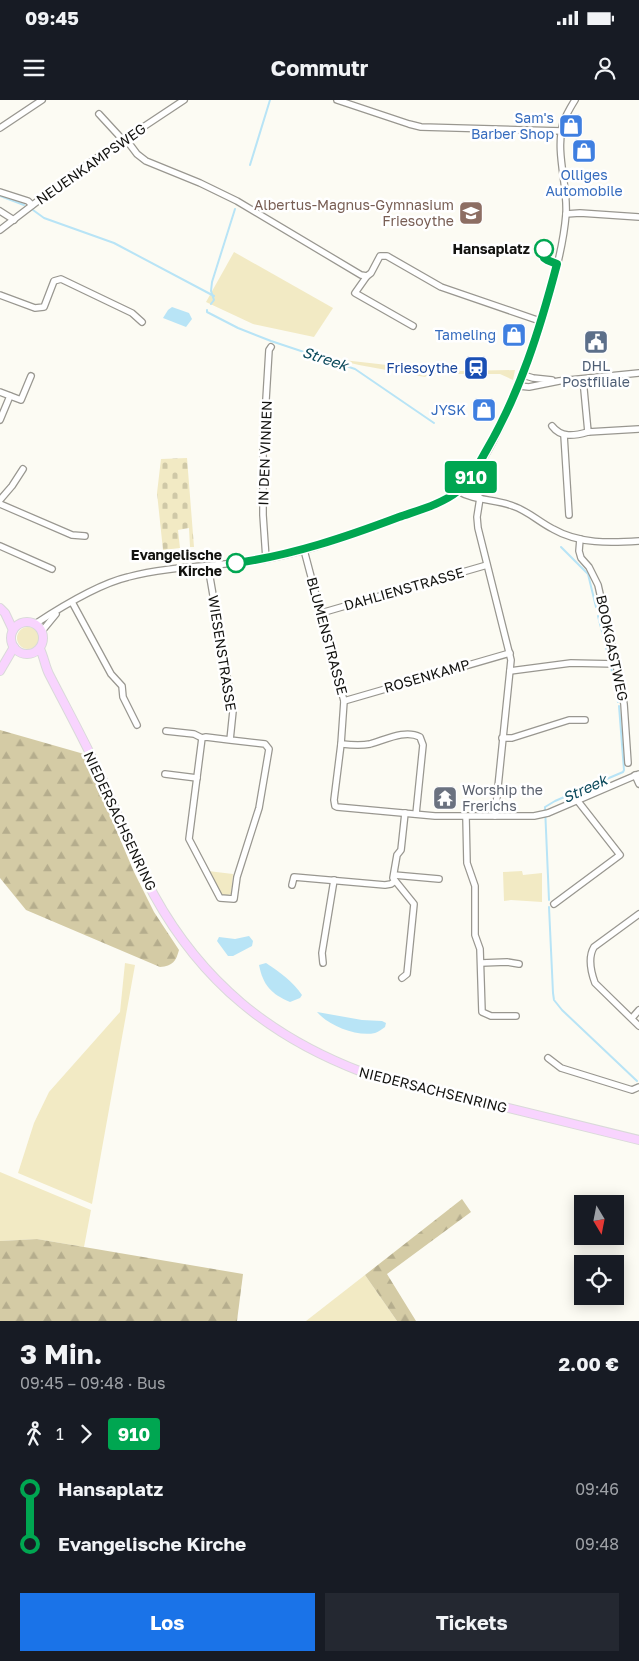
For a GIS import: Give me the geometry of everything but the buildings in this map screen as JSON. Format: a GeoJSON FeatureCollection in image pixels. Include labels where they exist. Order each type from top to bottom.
{"type":"FeatureCollection","features":[{"type":"Feature","properties":{"kind":"main road"},"geometry":{"type":"LineString","coordinates":[[2,611],[21,623]]}},
{"type":"Feature","properties":{"kind":"main road"},"geometry":{"type":"LineString","coordinates":[[2,611],[13,630]]}},
{"type":"Feature","properties":{"kind":"main road"},"geometry":{"type":"LineString","coordinates":[[30,622],[35,624],[42,631],[44,640],[40,649],[32,654],[21,653],[14,647],[11,639],[13,630],[21,623],[30,622]]}},
{"type":"Feature","properties":{"kind":"main road"},"geometry":{"type":"LineString","coordinates":[[2,669],[14,647]]}},
{"type":"Feature","properties":{"kind":"main road","name":"NIEDERSACHSENRING"},"geometry":{"type":"LineString","coordinates":[[40,649],[48,671],[104,784],[141,870],[168,919],[184,943],[218,984],[269,1026],[329,1060],[362,1072],[639,1140]]}},
{"type":"Feature","properties":{"kind":"main road"},"geometry":{"type":"LineString","coordinates":[[2,669],[21,653]]}},
{"type":"Feature","properties":{"kind":"main road","name":"NIEDERSACHSENRING"},"geometry":{"type":"LineString","coordinates":[[32,654],[48,671]]}},
{"type":"Feature","properties":{"kind":"street"},"geometry":{"type":"LineString","coordinates":[[0,128],[42,100]]}},
{"type":"Feature","properties":{"kind":"street","name":"NEUENKAMPSWEG"},"geometry":{"type":"LineString","coordinates":[[0,230],[77,171],[124,138],[184,100]]}},
{"type":"Feature","properties":{"kind":"street"},"geometry":{"type":"LineString","coordinates":[[337,100],[409,124],[421,126],[562,131]]}},
{"type":"Feature","properties":{"kind":"street"},"geometry":{"type":"LineString","coordinates":[[35,624],[72,602],[125,577],[148,572],[266,559],[304,550],[436,504],[458,491],[475,471],[501,426],[519,386],[540,321],[557,264],[566,214],[562,131],[566,115],[575,100]]}},
{"type":"Feature","properties":{"kind":"street"},"geometry":{"type":"LineString","coordinates":[[99,114],[146,161],[200,183],[237,201],[361,275],[366,276]]}},
{"type":"Feature","properties":{"kind":"street"},"geometry":{"type":"LineString","coordinates":[[0,192],[28,201],[32,205]]}},
{"type":"Feature","properties":{"kind":"street"},"geometry":{"type":"LineString","coordinates":[[0,211],[14,220]]}},
{"type":"Feature","properties":{"kind":"street"},"geometry":{"type":"LineString","coordinates":[[566,214],[580,213],[639,217]]}},
{"type":"Feature","properties":{"kind":"street"},"geometry":{"type":"LineString","coordinates":[[414,326],[355,293],[366,276],[371,273],[380,256],[387,256],[441,287],[540,321]]}},
{"type":"Feature","properties":{"kind":"street"},"geometry":{"type":"LineString","coordinates":[[0,295],[35,308],[44,307],[54,281],[60,279],[132,313],[142,322]]}},
{"type":"Feature","properties":{"kind":"street","name":"IN DEN VINNEN"},"geometry":{"type":"LineString","coordinates":[[266,559],[263,516],[263,448],[269,350],[271,346]]}},
{"type":"Feature","properties":{"kind":"street"},"geometry":{"type":"LineString","coordinates":[[519,386],[529,387],[559,381],[639,373]]}},
{"type":"Feature","properties":{"kind":"street"},"geometry":{"type":"LineString","coordinates":[[523,375],[559,381]]}},
{"type":"Feature","properties":{"kind":"street"},"geometry":{"type":"LineString","coordinates":[[0,392],[21,400],[31,376]]}},
{"type":"Feature","properties":{"kind":"street"},"geometry":{"type":"LineString","coordinates":[[583,379],[588,432]]}},
{"type":"Feature","properties":{"kind":"street"},"geometry":{"type":"LineString","coordinates":[[0,420],[10,396]]}},
{"type":"Feature","properties":{"kind":"street"},"geometry":{"type":"LineString","coordinates":[[552,426],[564,435],[639,429]]}},
{"type":"Feature","properties":{"kind":"street"},"geometry":{"type":"LineString","coordinates":[[564,435],[569,515]]}},
{"type":"Feature","properties":{"kind":"street"},"geometry":{"type":"LineString","coordinates":[[0,500],[23,469]]}},
{"type":"Feature","properties":{"kind":"street"},"geometry":{"type":"LineString","coordinates":[[465,484],[480,498]]}},
{"type":"Feature","properties":{"kind":"street"},"geometry":{"type":"LineString","coordinates":[[458,491],[468,496],[503,502],[522,509],[569,537],[603,542],[639,541]]}},
{"type":"Feature","properties":{"kind":"street"},"geometry":{"type":"LineString","coordinates":[[480,498],[477,517],[478,528],[510,653],[510,671],[494,816]]}},
{"type":"Feature","properties":{"kind":"street"},"geometry":{"type":"LineString","coordinates":[[0,504],[72,536],[86,536]]}},
{"type":"Feature","properties":{"kind":"street","name":"BOOKGASTWEG"},"geometry":{"type":"LineString","coordinates":[[580,539],[579,551],[581,558],[590,567],[598,585],[616,664],[624,704],[628,763]]}},
{"type":"Feature","properties":{"kind":"street"},"geometry":{"type":"LineString","coordinates":[[0,546],[52,568]]}},
{"type":"Feature","properties":{"kind":"street","name":"BLUMENSTRASSE"},"geometry":{"type":"LineString","coordinates":[[304,550],[344,701],[334,800],[335,806],[405,814]]}},
{"type":"Feature","properties":{"kind":"street","name":"WIESENSTRASSE"},"geometry":{"type":"LineString","coordinates":[[208,566],[233,711],[230,740]]}},
{"type":"Feature","properties":{"kind":"street","name":"DAHLIENSTRASSE"},"geometry":{"type":"LineString","coordinates":[[321,613],[487,566]]}},
{"type":"Feature","properties":{"kind":"street"},"geometry":{"type":"LineString","coordinates":[[72,602],[110,674],[122,686],[124,697],[137,725]]}},
{"type":"Feature","properties":{"kind":"street"},"geometry":{"type":"LineString","coordinates":[[42,631],[59,610]]}},
{"type":"Feature","properties":{"kind":"street","name":"ROSENKAMP"},"geometry":{"type":"LineString","coordinates":[[344,701],[510,653]]}},
{"type":"Feature","properties":{"kind":"street"},"geometry":{"type":"LineString","coordinates":[[510,671],[571,663],[616,664]]}},
{"type":"Feature","properties":{"kind":"street"},"geometry":{"type":"LineString","coordinates":[[502,738],[512,738],[568,720],[585,720]]}},
{"type":"Feature","properties":{"kind":"street"},"geometry":{"type":"LineString","coordinates":[[166,731],[194,734],[202,738],[264,744],[269,749],[259,808],[237,877],[234,900],[220,898],[190,840],[202,738]]}},
{"type":"Feature","properties":{"kind":"street"},"geometry":{"type":"LineString","coordinates":[[341,744],[356,746],[413,734],[420,738],[423,745],[416,814]]}},
{"type":"Feature","properties":{"kind":"street"},"geometry":{"type":"LineString","coordinates":[[165,774],[197,778]]}},
{"type":"Feature","properties":{"kind":"street"},"geometry":{"type":"LineString","coordinates":[[292,885],[294,877],[391,884],[394,878],[397,855],[401,850],[405,814],[466,817],[534,816],[546,813],[635,775],[639,784]]}},
{"type":"Feature","properties":{"kind":"street"},"geometry":{"type":"LineString","coordinates":[[554,904],[620,855],[577,800]]}},
{"type":"Feature","properties":{"kind":"street"},"geometry":{"type":"LineString","coordinates":[[466,817],[467,863],[474,886],[475,935],[480,949],[482,1012],[490,1016],[516,1016]]}},
{"type":"Feature","properties":{"kind":"street"},"geometry":{"type":"LineString","coordinates":[[394,878],[439,879]]}},
{"type":"Feature","properties":{"kind":"street"},"geometry":{"type":"LineString","coordinates":[[394,878],[414,904],[407,974],[402,978]]}},
{"type":"Feature","properties":{"kind":"street"},"geometry":{"type":"LineString","coordinates":[[323,963],[322,953],[334,880]]}},
{"type":"Feature","properties":{"kind":"street"},"geometry":{"type":"LineString","coordinates":[[639,914],[594,947],[591,952],[592,975],[595,983],[639,1026]]}},
{"type":"Feature","properties":{"kind":"street"},"geometry":{"type":"LineString","coordinates":[[480,963],[507,962],[519,964]]}},
{"type":"Feature","properties":{"kind":"street"},"geometry":{"type":"LineString","coordinates":[[632,1018],[639,1010]]}},
{"type":"Feature","properties":{"kind":"street"},"geometry":{"type":"LineString","coordinates":[[548,1058],[561,1068],[632,1090],[639,1087]]}},
{"type":"Feature","properties":{"kind":"green space"},"geometry":{"type":"Polygon","coordinates":[[[234,252],[333,308],[314,337],[253,324],[206,302],[234,252]]]}},
{"type":"Feature","properties":{"kind":"green space"},"geometry":{"type":"Polygon","coordinates":[[[334,359],[460,371],[515,370],[513,380],[500,374],[429,374],[425,377],[334,359]]]}},
{"type":"Feature","properties":{"kind":"green space"},"geometry":{"type":"Polygon","coordinates":[[[187,458],[194,547],[190,547],[189,528],[178,530],[180,548],[163,550],[157,493],[161,459],[187,458]]]}},
{"type":"Feature","properties":{"kind":"green space"},"geometry":{"type":"Polygon","coordinates":[[[24,627],[32,627],[39,634],[39,642],[32,649],[24,649],[17,642],[17,634],[24,627]]]}},
{"type":"Feature","properties":{"kind":"green space"},"geometry":{"type":"Polygon","coordinates":[[[0,730],[84,754],[134,872],[154,912],[179,950],[171,964],[160,967],[26,910],[0,878],[0,730]]]}},
{"type":"Feature","properties":{"kind":"green space"},"geometry":{"type":"Polygon","coordinates":[[[208,871],[233,874],[231,894],[224,896],[220,893],[208,871]]]}},
{"type":"Feature","properties":{"kind":"green space"},"geometry":{"type":"Polygon","coordinates":[[[522,871],[523,875],[542,873],[542,902],[504,901],[503,872],[522,871]]]}},
{"type":"Feature","properties":{"kind":"green space"},"geometry":{"type":"Polygon","coordinates":[[[125,963],[135,965],[92,1204],[18,1173],[34,1123],[49,1092],[120,1012],[125,963]]]}},
{"type":"Feature","properties":{"kind":"green space"},"geometry":{"type":"Polygon","coordinates":[[[0,1172],[91,1210],[84,1247],[37,1239],[0,1241],[0,1172]]]}},
{"type":"Feature","properties":{"kind":"green space"},"geometry":{"type":"Polygon","coordinates":[[[462,1199],[471,1212],[387,1274],[416,1321],[397,1321],[365,1275],[462,1199]]]}},
{"type":"Feature","properties":{"kind":"green space"},"geometry":{"type":"Polygon","coordinates":[[[37,1239],[243,1274],[237,1321],[0,1321],[0,1241],[37,1239]]]}},
{"type":"Feature","properties":{"kind":"green space"},"geometry":{"type":"Polygon","coordinates":[[[365,1275],[397,1321],[306,1321],[365,1275]]]}},
{"type":"Feature","properties":{"kind":"water"},"geometry":{"type":"Polygon","coordinates":[[[172,307],[189,313],[192,319],[186,327],[163,318],[172,307]]]}},
{"type":"Feature","properties":{"kind":"water"},"geometry":{"type":"Polygon","coordinates":[[[249,936],[253,941],[252,946],[233,956],[228,956],[217,941],[219,937],[235,939],[249,936]]]}},
{"type":"Feature","properties":{"kind":"water"},"geometry":{"type":"Polygon","coordinates":[[[266,963],[295,986],[302,995],[300,998],[290,1002],[278,996],[269,988],[263,978],[259,965],[266,963]]]}},
{"type":"Feature","properties":{"kind":"water"},"geometry":{"type":"Polygon","coordinates":[[[317,1012],[386,1023],[385,1027],[376,1033],[352,1032],[329,1022],[317,1012]]]}},
{"type":"Feature","properties":{"kind":"waterway","name":"Streek"},"geometry":{"type":"LineString","coordinates":[[250,165],[270,100]]}},
{"type":"Feature","properties":{"kind":"waterway"},"geometry":{"type":"LineString","coordinates":[[0,196],[24,205]]}},
{"type":"Feature","properties":{"kind":"waterway","name":"Streek"},"geometry":{"type":"LineString","coordinates":[[211,304],[214,300],[211,291],[212,282],[235,209]]}},
{"type":"Feature","properties":{"kind":"waterway"},"geometry":{"type":"LineString","coordinates":[[33,210],[44,218],[114,243],[214,296]]}},
{"type":"Feature","properties":{"kind":"waterway","name":"Streek"},"geometry":{"type":"LineString","coordinates":[[207,310],[207,312],[238,328],[355,369],[434,423]]}},
{"type":"Feature","properties":{"kind":"waterway","name":"Streek"},"geometry":{"type":"LineString","coordinates":[[561,547],[588,574],[596,607]]}},
{"type":"Feature","properties":{"kind":"waterway","name":"Streek"},"geometry":{"type":"LineString","coordinates":[[598,616],[608,655]]}},
{"type":"Feature","properties":{"kind":"waterway","name":"Streek"},"geometry":{"type":"LineString","coordinates":[[611,667],[618,702]]}},
{"type":"Feature","properties":{"kind":"waterway","name":"Streek"},"geometry":{"type":"LineString","coordinates":[[549,900],[545,807],[623,772],[619,706]]}},
{"type":"Feature","properties":{"kind":"waterway","name":"Streek"},"geometry":{"type":"LineString","coordinates":[[549,907],[554,1000],[562,1010],[637,1081]]}},
{"type":"Feature","properties":{"kind":"bus line","name":"910"},"geometry":{"type":"LineString","coordinates":[[236,563],[282,556],[375,526],[436,504],[451,496],[465,484],[475,471],[501,426],[523,375],[557,264],[544,258],[544,249]]}},
{"type":"Feature","properties":{"kind":"place","name":"Sam's Barber Shop"},"geometry":{"type":"Point","coordinates":[571,126]}},
{"type":"Feature","properties":{"kind":"place","name":"Olliges Automobile"},"geometry":{"type":"Point","coordinates":[584,151]}},
{"type":"Feature","properties":{"kind":"place","name":"Albertus-Magnus-Gymnasium Friesoythe"},"geometry":{"type":"Point","coordinates":[471,213]}},
{"type":"Feature","properties":{"kind":"place","name":"Hansaplatz"},"geometry":{"type":"Point","coordinates":[544,249]}},
{"type":"Feature","properties":{"kind":"place","name":"Tameling"},"geometry":{"type":"Point","coordinates":[514,335]}},
{"type":"Feature","properties":{"kind":"place","name":"DHL Postfiliale"},"geometry":{"type":"Point","coordinates":[596,342]}},
{"type":"Feature","properties":{"kind":"place","name":"Friesoythe"},"geometry":{"type":"Point","coordinates":[476,368]}},
{"type":"Feature","properties":{"kind":"place","name":"JYSK"},"geometry":{"type":"Point","coordinates":[484,410]}},
{"type":"Feature","properties":{"kind":"place","name":"Evangelische Kirche"},"geometry":{"type":"Point","coordinates":[236,563]}},
{"type":"Feature","properties":{"kind":"place","name":"Worship the Frerichs"},"geometry":{"type":"Point","coordinates":[445,798]}}]}
